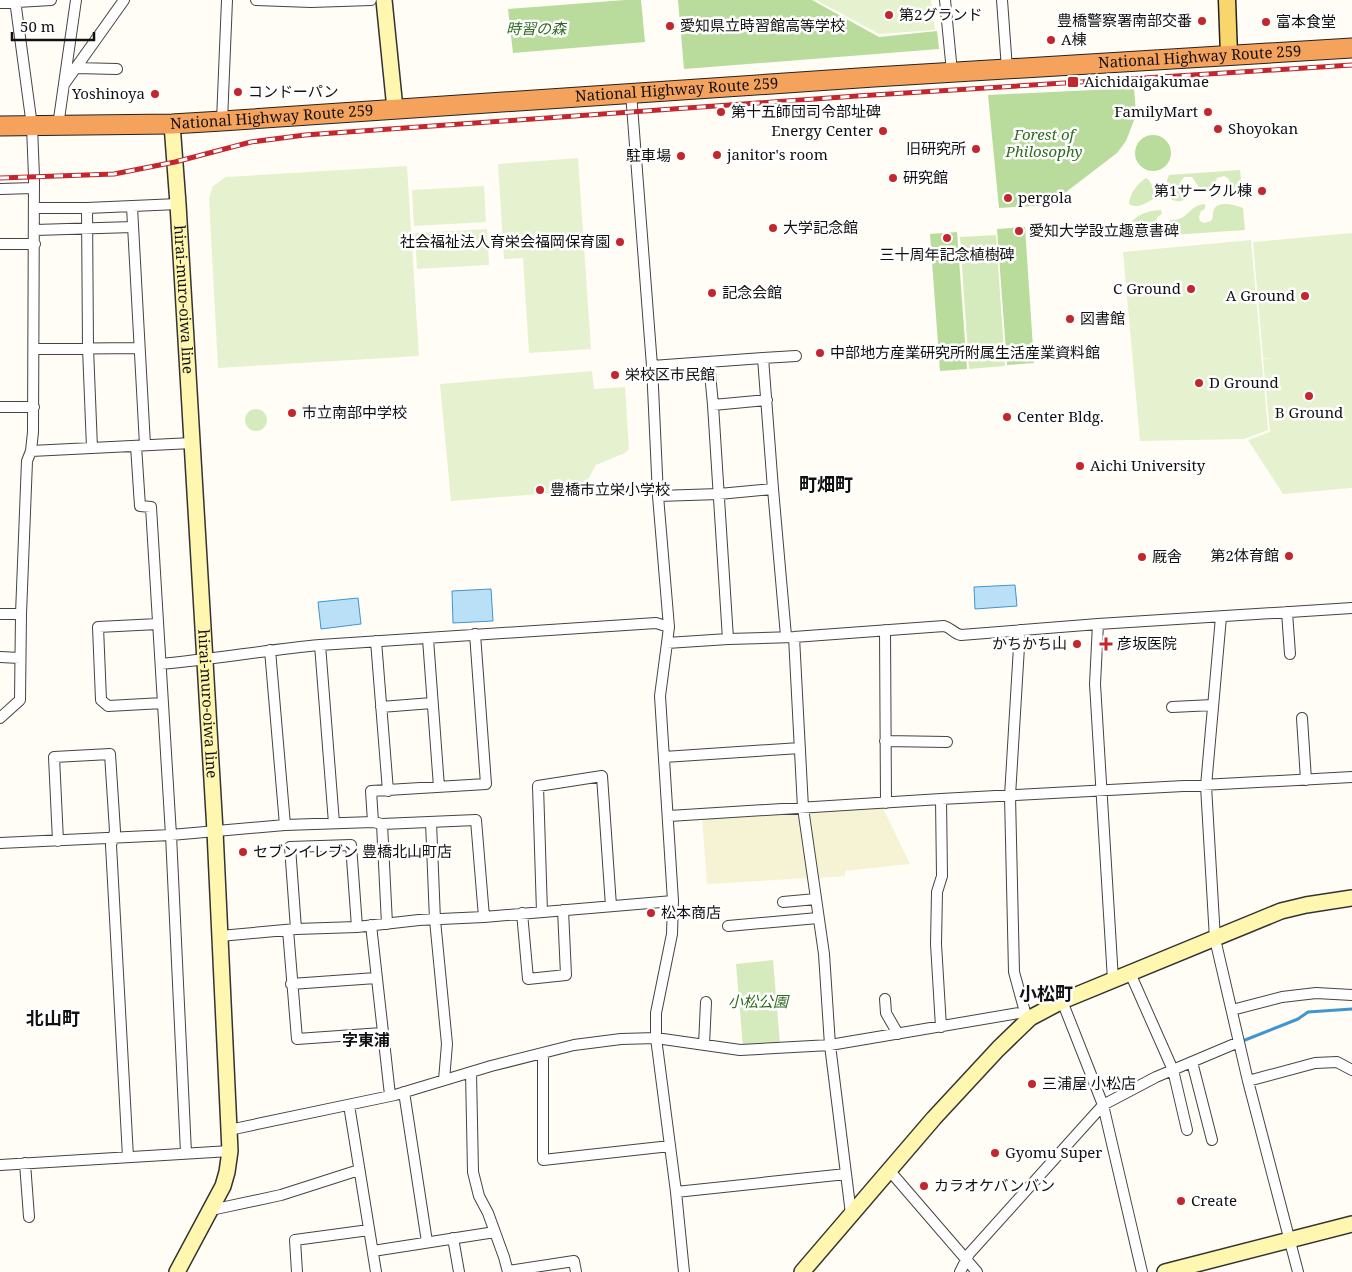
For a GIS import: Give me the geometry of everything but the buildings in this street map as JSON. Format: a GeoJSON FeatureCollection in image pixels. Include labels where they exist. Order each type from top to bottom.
{"type":"FeatureCollection","features":[{"type":"Feature","properties":{"kind":"highway","name":"National Highway Route 259"},"geometry":{"type":"LineString","coordinates":[[0,126],[172,124],[1006,68],[1352,48]]}},
{"type":"Feature","properties":{"kind":"main road"},"geometry":{"type":"LineString","coordinates":[[384,0],[395,109]]}},
{"type":"Feature","properties":{"kind":"main road"},"geometry":{"type":"LineString","coordinates":[[1227,0],[1229,55]]}},
{"type":"Feature","properties":{"kind":"main road","name":"hirai-muro-oiwa line"},"geometry":{"type":"LineString","coordinates":[[172,124],[220,936],[230,1151],[228,1172],[211,1210],[177,1272]]}},
{"type":"Feature","properties":{"kind":"main road"},"geometry":{"type":"LineString","coordinates":[[802,1272],[889,1170],[1027,1015],[1281,911],[1352,898]]}},
{"type":"Feature","properties":{"kind":"main road"},"geometry":{"type":"LineString","coordinates":[[1166,1272],[1352,1224]]}},
{"type":"Feature","properties":{"kind":"street"},"geometry":{"type":"LineString","coordinates":[[0,3],[51,0]]}},
{"type":"Feature","properties":{"kind":"street"},"geometry":{"type":"LineString","coordinates":[[58,126],[76,0]]}},
{"type":"Feature","properties":{"kind":"street"},"geometry":{"type":"LineString","coordinates":[[64,85],[124,0]]}},
{"type":"Feature","properties":{"kind":"street"},"geometry":{"type":"LineString","coordinates":[[222,121],[227,0]]}},
{"type":"Feature","properties":{"kind":"street"},"geometry":{"type":"LineString","coordinates":[[256,0],[311,2],[371,0]]}},
{"type":"Feature","properties":{"kind":"street"},"geometry":{"type":"LineString","coordinates":[[945,0],[952,72]]}},
{"type":"Feature","properties":{"kind":"street"},"geometry":{"type":"LineString","coordinates":[[1002,0],[1006,68]]}},
{"type":"Feature","properties":{"kind":"street"},"geometry":{"type":"LineString","coordinates":[[1,717],[20,700],[21,614],[28,461],[31,451],[34,407],[35,208],[32,126],[15,2]]}},
{"type":"Feature","properties":{"kind":"street"},"geometry":{"type":"LineString","coordinates":[[75,68],[117,69]]}},
{"type":"Feature","properties":{"kind":"street"},"geometry":{"type":"LineString","coordinates":[[631,93],[652,366],[658,496],[669,627],[660,696],[669,816],[673,901],[672,934],[656,1013],[656,1038],[676,1192],[684,1272]]}},
{"type":"Feature","properties":{"kind":"street"},"geometry":{"type":"LineString","coordinates":[[0,189],[34,188]]}},
{"type":"Feature","properties":{"kind":"street"},"geometry":{"type":"LineString","coordinates":[[35,208],[132,207],[178,204]]}},
{"type":"Feature","properties":{"kind":"street"},"geometry":{"type":"LineString","coordinates":[[132,207],[139,348],[140,506],[151,507],[171,835],[186,1153]]}},
{"type":"Feature","properties":{"kind":"street"},"geometry":{"type":"LineString","coordinates":[[87,208],[88,348],[92,448]]}},
{"type":"Feature","properties":{"kind":"street"},"geometry":{"type":"LineString","coordinates":[[35,230],[133,227]]}},
{"type":"Feature","properties":{"kind":"street"},"geometry":{"type":"LineString","coordinates":[[0,244],[35,244]]}},
{"type":"Feature","properties":{"kind":"street"},"geometry":{"type":"LineString","coordinates":[[34,348],[139,348]]}},
{"type":"Feature","properties":{"kind":"street"},"geometry":{"type":"LineString","coordinates":[[652,366],[796,356]]}},
{"type":"Feature","properties":{"kind":"street"},"geometry":{"type":"LineString","coordinates":[[764,358],[773,489],[790,636],[800,748],[803,808],[824,954],[830,1044],[851,1214]]}},
{"type":"Feature","properties":{"kind":"street"},"geometry":{"type":"LineString","coordinates":[[709,362],[728,639]]}},
{"type":"Feature","properties":{"kind":"street"},"geometry":{"type":"LineString","coordinates":[[713,405],[766,400]]}},
{"type":"Feature","properties":{"kind":"street"},"geometry":{"type":"LineString","coordinates":[[0,407],[34,407]]}},
{"type":"Feature","properties":{"kind":"street"},"geometry":{"type":"LineString","coordinates":[[31,451],[192,443]]}},
{"type":"Feature","properties":{"kind":"street"},"geometry":{"type":"LineString","coordinates":[[658,496],[719,494],[773,489]]}},
{"type":"Feature","properties":{"kind":"street"},"geometry":{"type":"LineString","coordinates":[[666,643],[944,626],[962,635],[1098,624],[1352,608]]}},
{"type":"Feature","properties":{"kind":"street"},"geometry":{"type":"LineString","coordinates":[[1287,612],[1290,654]]}},
{"type":"Feature","properties":{"kind":"street"},"geometry":{"type":"LineString","coordinates":[[0,614],[21,614]]}},
{"type":"Feature","properties":{"kind":"street"},"geometry":{"type":"LineString","coordinates":[[1221,617],[1206,786],[1215,939],[1248,1081],[1298,1272]]}},
{"type":"Feature","properties":{"kind":"street"},"geometry":{"type":"LineString","coordinates":[[161,664],[320,645],[656,622],[669,627]]}},
{"type":"Feature","properties":{"kind":"street"},"geometry":{"type":"LineString","coordinates":[[158,624],[98,627],[102,700],[108,706],[163,703]]}},
{"type":"Feature","properties":{"kind":"street"},"geometry":{"type":"LineString","coordinates":[[1098,624],[1095,684],[1113,980]]}},
{"type":"Feature","properties":{"kind":"street"},"geometry":{"type":"LineString","coordinates":[[885,630],[886,803]]}},
{"type":"Feature","properties":{"kind":"street"},"geometry":{"type":"LineString","coordinates":[[229,1130],[404,1092],[574,1045],[656,1038],[740,1050],[830,1044],[1027,1015],[1014,972],[1010,796],[1020,630]]}},
{"type":"Feature","properties":{"kind":"street"},"geometry":{"type":"LineString","coordinates":[[387,924],[378,823],[371,791],[486,784],[475,634]]}},
{"type":"Feature","properties":{"kind":"street"},"geometry":{"type":"LineString","coordinates":[[428,639],[439,787]]}},
{"type":"Feature","properties":{"kind":"street"},"geometry":{"type":"LineString","coordinates":[[376,641],[388,791]]}},
{"type":"Feature","properties":{"kind":"street"},"geometry":{"type":"LineString","coordinates":[[320,645],[334,823]]}},
{"type":"Feature","properties":{"kind":"street"},"geometry":{"type":"LineString","coordinates":[[270,650],[285,825]]}},
{"type":"Feature","properties":{"kind":"street"},"geometry":{"type":"LineString","coordinates":[[0,658],[20,658]]}},
{"type":"Feature","properties":{"kind":"street"},"geometry":{"type":"LineString","coordinates":[[381,707],[432,703]]}},
{"type":"Feature","properties":{"kind":"street"},"geometry":{"type":"LineString","coordinates":[[1172,707],[1214,705]]}},
{"type":"Feature","properties":{"kind":"street"},"geometry":{"type":"LineString","coordinates":[[1302,718],[1306,780]]}},
{"type":"Feature","properties":{"kind":"street"},"geometry":{"type":"LineString","coordinates":[[886,741],[946,742]]}},
{"type":"Feature","properties":{"kind":"street"},"geometry":{"type":"LineString","coordinates":[[664,757],[800,748]]}},
{"type":"Feature","properties":{"kind":"street"},"geometry":{"type":"LineString","coordinates":[[58,841],[54,757],[110,754],[115,831],[111,845],[128,1157]]}},
{"type":"Feature","properties":{"kind":"street"},"geometry":{"type":"LineString","coordinates":[[542,912],[538,786],[602,776],[611,906]]}},
{"type":"Feature","properties":{"kind":"street"},"geometry":{"type":"LineString","coordinates":[[669,816],[1352,777]]}},
{"type":"Feature","properties":{"kind":"street"},"geometry":{"type":"LineString","coordinates":[[941,799],[942,876],[937,892],[936,944],[941,1027]]}},
{"type":"Feature","properties":{"kind":"street"},"geometry":{"type":"LineString","coordinates":[[0,843],[171,835],[285,825],[476,820],[484,917]]}},
{"type":"Feature","properties":{"kind":"street"},"geometry":{"type":"LineString","coordinates":[[431,822],[435,920],[447,1044],[444,1080]]}},
{"type":"Feature","properties":{"kind":"street"},"geometry":{"type":"LineString","coordinates":[[357,927],[351,845],[290,847],[292,984],[297,1039],[382,1033]]}},
{"type":"Feature","properties":{"kind":"street"},"geometry":{"type":"LineString","coordinates":[[783,902],[816,899]]}},
{"type":"Feature","properties":{"kind":"street"},"geometry":{"type":"LineString","coordinates":[[220,936],[292,929],[357,927],[673,901]]}},
{"type":"Feature","properties":{"kind":"street"},"geometry":{"type":"LineString","coordinates":[[522,914],[528,979],[566,975],[563,910]]}},
{"type":"Feature","properties":{"kind":"street"},"geometry":{"type":"LineString","coordinates":[[728,926],[818,918]]}},
{"type":"Feature","properties":{"kind":"street"},"geometry":{"type":"LineString","coordinates":[[371,925],[390,1095]]}},
{"type":"Feature","properties":{"kind":"street"},"geometry":{"type":"LineString","coordinates":[[1130,973],[1172,1070],[1187,1130]]}},
{"type":"Feature","properties":{"kind":"street"},"geometry":{"type":"LineString","coordinates":[[292,984],[376,978]]}},
{"type":"Feature","properties":{"kind":"street"},"geometry":{"type":"LineString","coordinates":[[1232,1010],[1282,997],[1316,993],[1352,995]]}},
{"type":"Feature","properties":{"kind":"street"},"geometry":{"type":"LineString","coordinates":[[885,999],[886,1013],[898,1034]]}},
{"type":"Feature","properties":{"kind":"street"},"geometry":{"type":"LineString","coordinates":[[1062,1001],[1103,1105],[1142,1272]]}},
{"type":"Feature","properties":{"kind":"street"},"geometry":{"type":"LineString","coordinates":[[704,1045],[706,1002]]}},
{"type":"Feature","properties":{"kind":"street"},"geometry":{"type":"LineString","coordinates":[[960,1272],[968,1254],[1103,1105],[1172,1070],[1239,1042]]}},
{"type":"Feature","properties":{"kind":"street"},"geometry":{"type":"LineString","coordinates":[[543,1054],[544,1160],[670,1146]]}},
{"type":"Feature","properties":{"kind":"street"},"geometry":{"type":"LineString","coordinates":[[1192,1062],[1212,1140]]}},
{"type":"Feature","properties":{"kind":"street"},"geometry":{"type":"LineString","coordinates":[[1248,1081],[1315,1063],[1337,1062],[1352,1070]]}},
{"type":"Feature","properties":{"kind":"street"},"geometry":{"type":"LineString","coordinates":[[471,1072],[472,1172],[479,1196],[495,1232],[508,1272],[574,1261],[576,1272]]}},
{"type":"Feature","properties":{"kind":"street"},"geometry":{"type":"LineString","coordinates":[[404,1092],[427,1242]]}},
{"type":"Feature","properties":{"kind":"street"},"geometry":{"type":"LineString","coordinates":[[349,1105],[376,1272]]}},
{"type":"Feature","properties":{"kind":"street"},"geometry":{"type":"LineString","coordinates":[[0,1165],[230,1151]]}},
{"type":"Feature","properties":{"kind":"street"},"geometry":{"type":"LineString","coordinates":[[25,1163],[29,1217]]}},
{"type":"Feature","properties":{"kind":"street"},"geometry":{"type":"LineString","coordinates":[[211,1210],[281,1195],[359,1170]]}},
{"type":"Feature","properties":{"kind":"street"},"geometry":{"type":"LineString","coordinates":[[889,1170],[977,1272]]}},
{"type":"Feature","properties":{"kind":"street"},"geometry":{"type":"LineString","coordinates":[[676,1192],[846,1174]]}},
{"type":"Feature","properties":{"kind":"street"},"geometry":{"type":"LineString","coordinates":[[297,1272],[295,1240],[369,1230]]}},
{"type":"Feature","properties":{"kind":"street"},"geometry":{"type":"LineString","coordinates":[[373,1251],[495,1232]]}},
{"type":"Feature","properties":{"kind":"street"},"geometry":{"type":"LineString","coordinates":[[453,1238],[459,1272]]}},
{"type":"Feature","properties":{"kind":"shaded area"},"geometry":{"type":"Polygon","coordinates":[[[883,808],[910,864],[845,871],[845,876],[817,878],[807,816],[810,812],[883,808]]]}},
{"type":"Feature","properties":{"kind":"shaded area"},"geometry":{"type":"Polygon","coordinates":[[[798,812],[800,814],[809,878],[707,884],[702,818],[798,812]]]}},
{"type":"Feature","properties":{"kind":"green space","name":"時習の森"},"geometry":{"type":"Polygon","coordinates":[[[641,0],[645,42],[513,53],[508,9],[641,0]]]}},
{"type":"Feature","properties":{"kind":"green space"},"geometry":{"type":"Polygon","coordinates":[[[678,0],[812,0],[879,37],[937,31],[939,49],[684,69],[678,0]]]}},
{"type":"Feature","properties":{"kind":"green space","name":"第2グランド"},"geometry":{"type":"Polygon","coordinates":[[[816,0],[931,0],[935,30],[879,34],[816,0]]]}},
{"type":"Feature","properties":{"kind":"green space","name":"Forest of Philosophy"},"geometry":{"type":"Polygon","coordinates":[[[1134,88],[1136,115],[1126,141],[1117,153],[1049,205],[999,208],[988,95],[1134,88]]]}},
{"type":"Feature","properties":{"kind":"green space"},"geometry":{"type":"Polygon","coordinates":[[[1153,135],[1166,140],[1171,153],[1166,166],[1153,171],[1140,166],[1135,153],[1140,140],[1153,135]]]}},
{"type":"Feature","properties":{"kind":"green space"},"geometry":{"type":"Polygon","coordinates":[[[578,158],[591,349],[529,353],[523,258],[504,259],[498,164],[578,158]]]}},
{"type":"Feature","properties":{"kind":"green space"},"geometry":{"type":"Polygon","coordinates":[[[407,166],[419,356],[218,368],[209,198],[213,186],[226,177],[407,166]]]}},
{"type":"Feature","properties":{"kind":"green space"},"geometry":{"type":"Polygon","coordinates":[[[1240,170],[1242,191],[1235,194],[1223,193],[1230,183],[1229,179],[1224,176],[1217,178],[1214,188],[1210,190],[1200,189],[1192,177],[1184,177],[1181,181],[1182,187],[1186,191],[1190,191],[1188,197],[1181,201],[1172,200],[1166,191],[1169,175],[1240,170]]]}},
{"type":"Feature","properties":{"kind":"green space"},"geometry":{"type":"Polygon","coordinates":[[[1146,178],[1152,187],[1153,199],[1138,206],[1129,204],[1134,189],[1146,178]]]}},
{"type":"Feature","properties":{"kind":"green space"},"geometry":{"type":"Polygon","coordinates":[[[484,186],[486,222],[414,226],[412,190],[484,186]]]}},
{"type":"Feature","properties":{"kind":"green space"},"geometry":{"type":"Polygon","coordinates":[[[1205,204],[1205,209],[1201,211],[1199,217],[1200,221],[1204,223],[1211,221],[1216,206],[1228,204],[1243,208],[1245,230],[1157,236],[1140,233],[1131,222],[1145,213],[1161,210],[1162,214],[1157,217],[1156,224],[1159,228],[1165,228],[1169,225],[1170,220],[1181,218],[1195,207],[1205,204]]]}},
{"type":"Feature","properties":{"kind":"green space"},"geometry":{"type":"Polygon","coordinates":[[[1025,227],[1034,363],[1007,365],[997,229],[1025,227]]]}},
{"type":"Feature","properties":{"kind":"green space"},"geometry":{"type":"Polygon","coordinates":[[[487,229],[489,265],[417,269],[415,233],[487,229]]]}},
{"type":"Feature","properties":{"kind":"green space"},"geometry":{"type":"Polygon","coordinates":[[[957,232],[967,369],[940,371],[930,234],[957,232]]]}},
{"type":"Feature","properties":{"kind":"green space"},"geometry":{"type":"Polygon","coordinates":[[[1352,233],[1352,488],[1283,494],[1248,440],[1270,432],[1263,359],[1271,358],[1263,358],[1253,242],[1352,233]]]}},
{"type":"Feature","properties":{"kind":"green space"},"geometry":{"type":"Polygon","coordinates":[[[996,235],[1005,366],[969,369],[960,237],[996,235]]]}},
{"type":"Feature","properties":{"kind":"green space"},"geometry":{"type":"Polygon","coordinates":[[[1251,240],[1268,430],[1244,439],[1140,441],[1123,252],[1251,240]]]}},
{"type":"Feature","properties":{"kind":"green space"},"geometry":{"type":"Polygon","coordinates":[[[592,371],[594,389],[625,387],[629,449],[625,453],[596,465],[585,485],[566,487],[565,492],[451,501],[440,384],[592,371]]]}},
{"type":"Feature","properties":{"kind":"green space"},"geometry":{"type":"Polygon","coordinates":[[[256,409],[264,412],[267,420],[264,428],[256,431],[248,428],[245,420],[248,412],[256,409]]]}},
{"type":"Feature","properties":{"kind":"green space","name":"小松公園"},"geometry":{"type":"Polygon","coordinates":[[[773,960],[780,1044],[743,1047],[736,964],[773,960]]]}},
{"type":"Feature","properties":{"kind":"water"},"geometry":{"type":"Polygon","coordinates":[[[1015,585],[1017,606],[975,609],[974,587],[1015,585]]]}},
{"type":"Feature","properties":{"kind":"water"},"geometry":{"type":"Polygon","coordinates":[[[491,589],[493,621],[453,623],[452,591],[491,589]]]}},
{"type":"Feature","properties":{"kind":"water"},"geometry":{"type":"Polygon","coordinates":[[[358,598],[361,624],[321,629],[318,602],[358,598]]]}},
{"type":"Feature","properties":{"kind":"waterway"},"geometry":{"type":"LineString","coordinates":[[1240,1042],[1298,1019],[1308,1012],[1352,1009]]}},
{"type":"Feature","properties":{"kind":"railway"},"geometry":{"type":"LineString","coordinates":[[0,178],[114,174],[175,162],[251,142],[305,135],[857,96],[1352,65]]}},
{"type":"Feature","properties":{"kind":"place","name":"第2グランド"},"geometry":{"type":"Point","coordinates":[889,15]}},
{"type":"Feature","properties":{"kind":"place","name":"豊橋警察署南部交番"},"geometry":{"type":"Point","coordinates":[1202,21]}},
{"type":"Feature","properties":{"kind":"place","name":"富本食堂"},"geometry":{"type":"Point","coordinates":[1266,22]}},
{"type":"Feature","properties":{"kind":"place","name":"愛知県立時習館高等学校"},"geometry":{"type":"Point","coordinates":[670,26]}},
{"type":"Feature","properties":{"kind":"place","name":"A棟"},"geometry":{"type":"Point","coordinates":[1051,40]}},
{"type":"Feature","properties":{"kind":"place","name":"Aichidaigakumae"},"geometry":{"type":"Point","coordinates":[1073,82]}},
{"type":"Feature","properties":{"kind":"place","name":"コンドーパン"},"geometry":{"type":"Point","coordinates":[238,92]}},
{"type":"Feature","properties":{"kind":"place","name":"Yoshinoya"},"geometry":{"type":"Point","coordinates":[155,94]}},
{"type":"Feature","properties":{"kind":"place","name":"第十五師団司令部址碑"},"geometry":{"type":"Point","coordinates":[721,112]}},
{"type":"Feature","properties":{"kind":"place","name":"FamilyMart"},"geometry":{"type":"Point","coordinates":[1208,112]}},
{"type":"Feature","properties":{"kind":"place","name":"Shoyokan"},"geometry":{"type":"Point","coordinates":[1218,129]}},
{"type":"Feature","properties":{"kind":"place","name":"Energy Center"},"geometry":{"type":"Point","coordinates":[883,131]}},
{"type":"Feature","properties":{"kind":"place","name":"旧研究所"},"geometry":{"type":"Point","coordinates":[976,149]}},
{"type":"Feature","properties":{"kind":"place","name":"janitor's room"},"geometry":{"type":"Point","coordinates":[717,155]}},
{"type":"Feature","properties":{"kind":"place","name":"駐車場"},"geometry":{"type":"Point","coordinates":[681,156]}},
{"type":"Feature","properties":{"kind":"place","name":"研究館"},"geometry":{"type":"Point","coordinates":[893,178]}},
{"type":"Feature","properties":{"kind":"place","name":"第1サークル棟"},"geometry":{"type":"Point","coordinates":[1262,191]}},
{"type":"Feature","properties":{"kind":"place","name":"pergola"},"geometry":{"type":"Point","coordinates":[1008,198]}},
{"type":"Feature","properties":{"kind":"place","name":"大学記念館"},"geometry":{"type":"Point","coordinates":[773,228]}},
{"type":"Feature","properties":{"kind":"place","name":"愛知大学設立趣意書碑"},"geometry":{"type":"Point","coordinates":[1019,231]}},
{"type":"Feature","properties":{"kind":"place","name":"三十周年記念植樹碑"},"geometry":{"type":"Point","coordinates":[947,238]}},
{"type":"Feature","properties":{"kind":"place","name":"社会福祉法人育栄会福岡保育園"},"geometry":{"type":"Point","coordinates":[620,242]}},
{"type":"Feature","properties":{"kind":"place","name":"C Ground"},"geometry":{"type":"Point","coordinates":[1191,289]}},
{"type":"Feature","properties":{"kind":"place","name":"記念会館"},"geometry":{"type":"Point","coordinates":[712,293]}},
{"type":"Feature","properties":{"kind":"place","name":"A Ground"},"geometry":{"type":"Point","coordinates":[1305,296]}},
{"type":"Feature","properties":{"kind":"place","name":"図書館"},"geometry":{"type":"Point","coordinates":[1070,319]}},
{"type":"Feature","properties":{"kind":"place","name":"中部地方産業研究所附属生活産業資料館"},"geometry":{"type":"Point","coordinates":[820,353]}},
{"type":"Feature","properties":{"kind":"place","name":"栄校区市民館"},"geometry":{"type":"Point","coordinates":[615,375]}},
{"type":"Feature","properties":{"kind":"place","name":"D Ground"},"geometry":{"type":"Point","coordinates":[1199,383]}},
{"type":"Feature","properties":{"kind":"place","name":"B Ground"},"geometry":{"type":"Point","coordinates":[1309,396]}},
{"type":"Feature","properties":{"kind":"place","name":"市立南部中学校"},"geometry":{"type":"Point","coordinates":[292,413]}},
{"type":"Feature","properties":{"kind":"place","name":"Center Bldg."},"geometry":{"type":"Point","coordinates":[1007,417]}},
{"type":"Feature","properties":{"kind":"place","name":"Aichi University"},"geometry":{"type":"Point","coordinates":[1080,466]}},
{"type":"Feature","properties":{"kind":"place","name":"豊橋市立栄小学校"},"geometry":{"type":"Point","coordinates":[540,490]}},
{"type":"Feature","properties":{"kind":"place","name":"第2体育館"},"geometry":{"type":"Point","coordinates":[1289,556]}},
{"type":"Feature","properties":{"kind":"place","name":"厩舎"},"geometry":{"type":"Point","coordinates":[1142,557]}},
{"type":"Feature","properties":{"kind":"place","name":"かちかち山"},"geometry":{"type":"Point","coordinates":[1077,644]}},
{"type":"Feature","properties":{"kind":"place","name":"彦坂医院"},"geometry":{"type":"Point","coordinates":[1106,644]}},
{"type":"Feature","properties":{"kind":"place","name":"セブンイレブン 豊橋北山町店"},"geometry":{"type":"Point","coordinates":[243,852]}},
{"type":"Feature","properties":{"kind":"place","name":"松本商店"},"geometry":{"type":"Point","coordinates":[651,913]}},
{"type":"Feature","properties":{"kind":"place","name":"三浦屋 小松店"},"geometry":{"type":"Point","coordinates":[1032,1084]}},
{"type":"Feature","properties":{"kind":"place","name":"Gyomu Super"},"geometry":{"type":"Point","coordinates":[995,1153]}},
{"type":"Feature","properties":{"kind":"place","name":"カラオケバンバン"},"geometry":{"type":"Point","coordinates":[924,1186]}},
{"type":"Feature","properties":{"kind":"place","name":"Create"},"geometry":{"type":"Point","coordinates":[1181,1201]}},
{"type":"Feature","properties":{"kind":"district","name":"町畑町"},"geometry":{"type":"Point","coordinates":[826,485]}},
{"type":"Feature","properties":{"kind":"district","name":"小松町"},"geometry":{"type":"Point","coordinates":[1046,994]}},
{"type":"Feature","properties":{"kind":"district","name":"北山町"},"geometry":{"type":"Point","coordinates":[53,1019]}},
{"type":"Feature","properties":{"kind":"district","name":"字東浦"},"geometry":{"type":"Point","coordinates":[366,1040]}}]}
